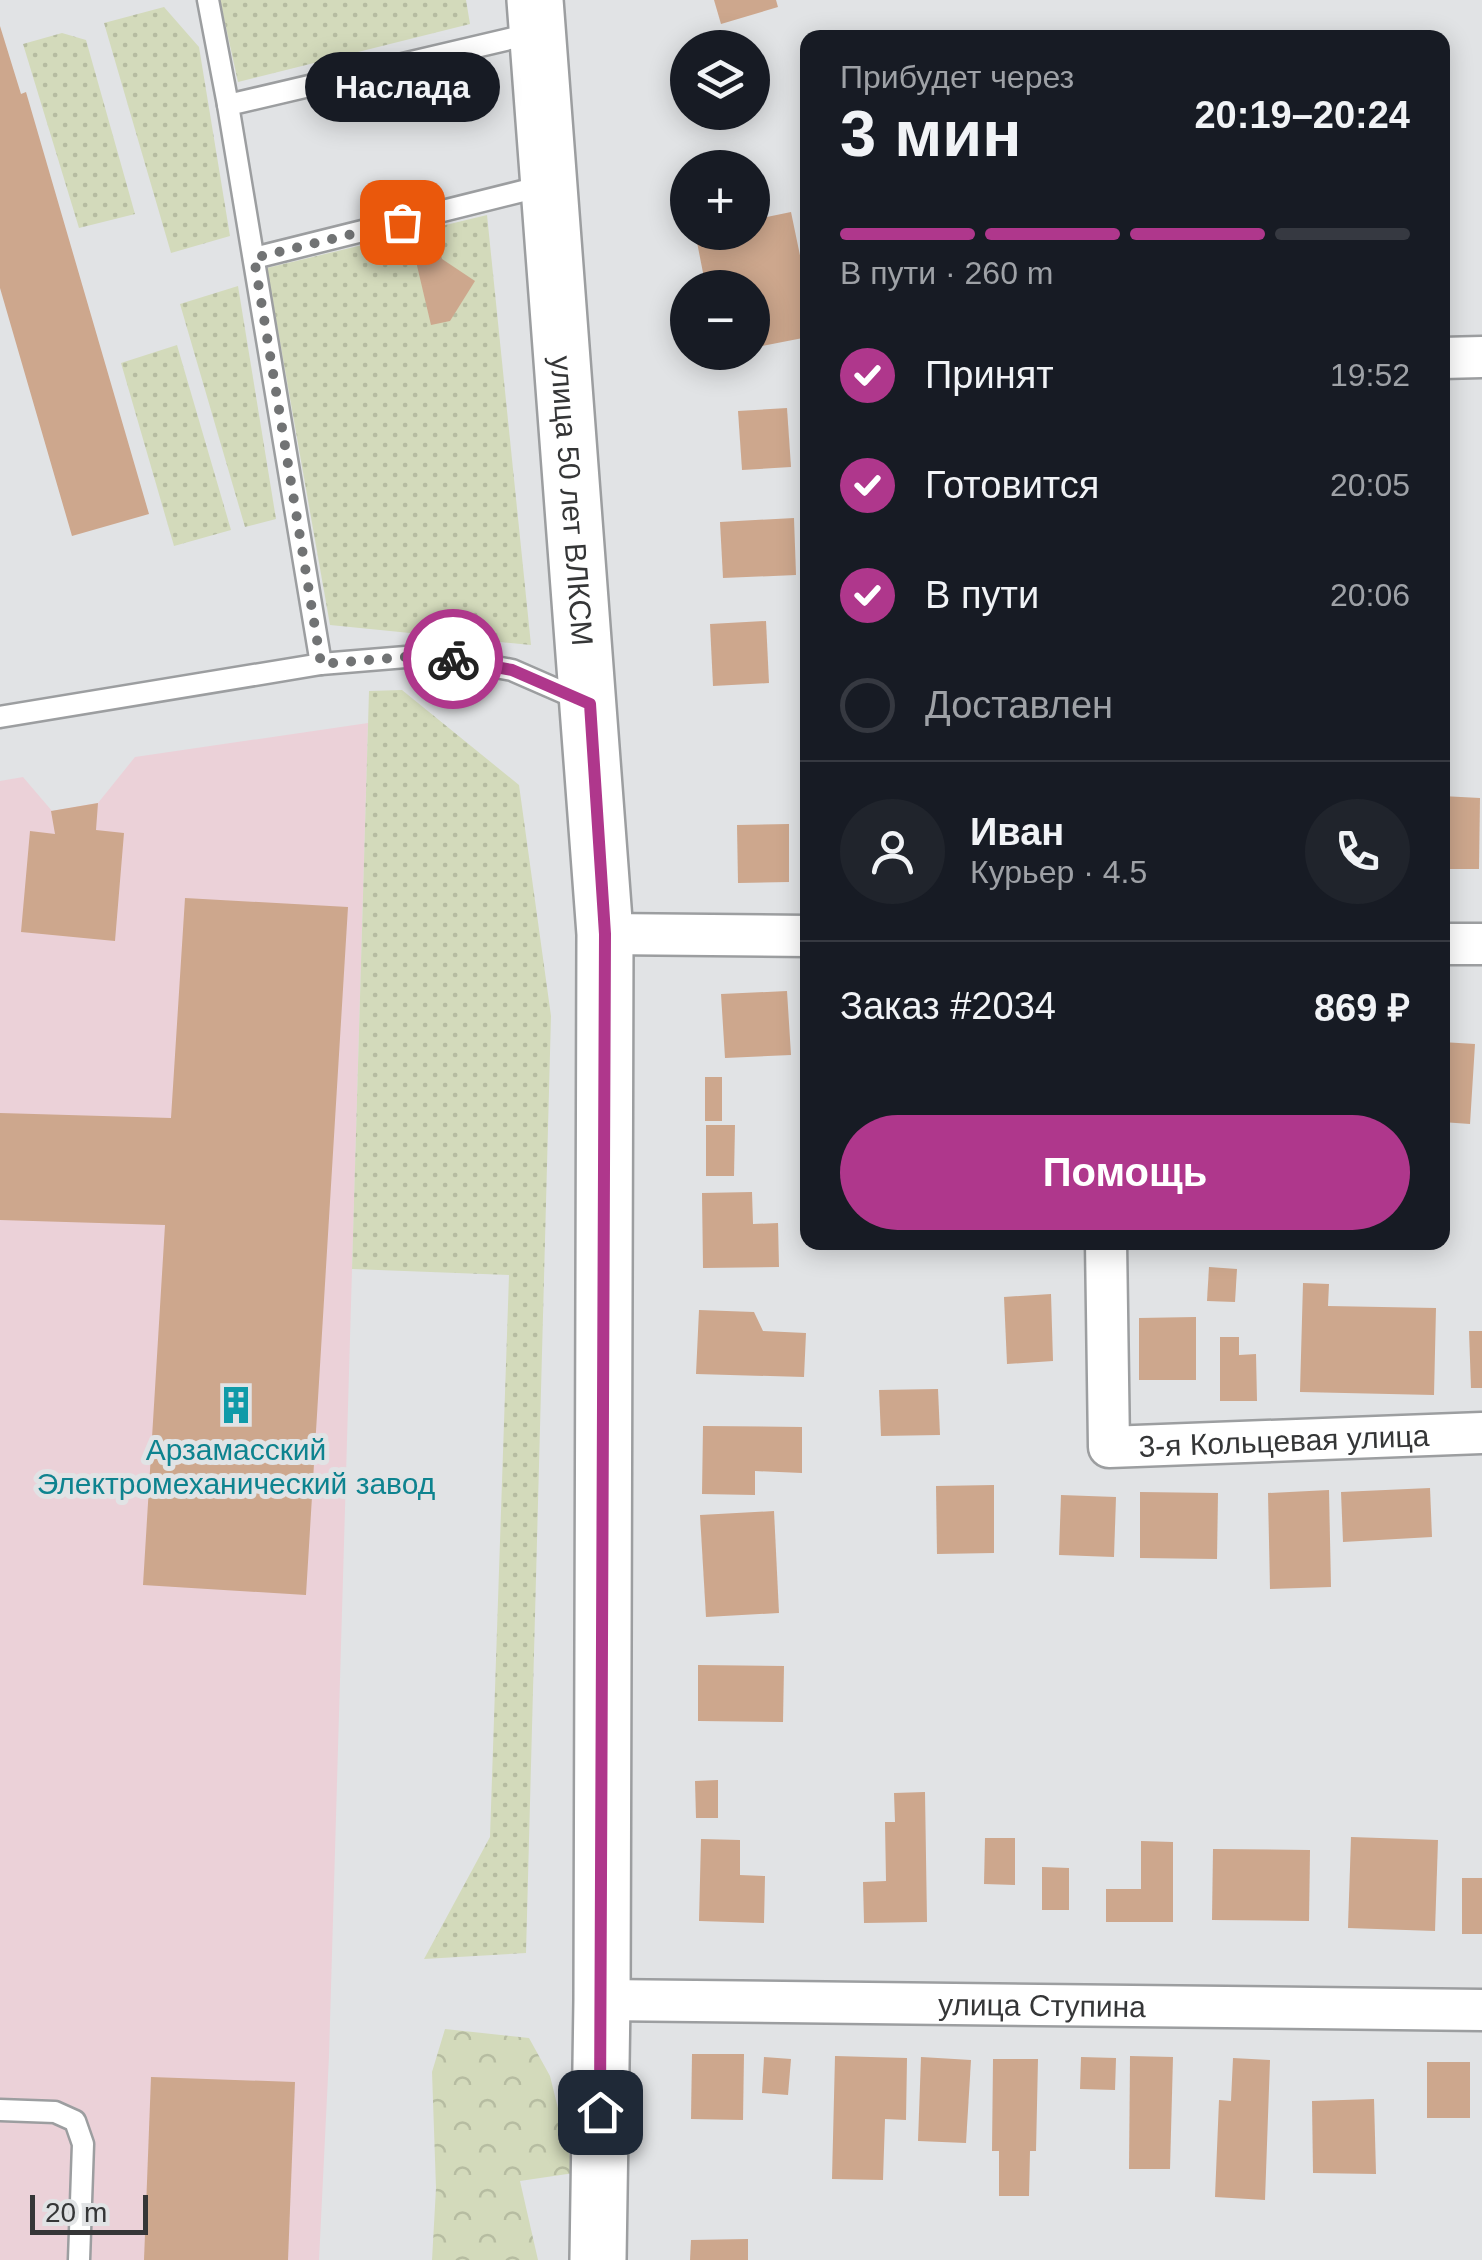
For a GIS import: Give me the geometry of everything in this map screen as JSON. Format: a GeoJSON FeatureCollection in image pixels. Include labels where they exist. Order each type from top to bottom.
{"type":"FeatureCollection","features":[{"type":"Feature","properties":{"kind":"street","name":"улица 50 лет ВЛКСМ"},"geometry":{"type":"LineString","coordinates":[[536,16],[605,934],[598,2260]]}},
{"type":"Feature","properties":{"kind":"street"},"geometry":{"type":"LineString","coordinates":[[1450,358],[1482,357]]}},
{"type":"Feature","properties":{"kind":"street"},"geometry":{"type":"LineString","coordinates":[[605,934],[800,936]]}},
{"type":"Feature","properties":{"kind":"street"},"geometry":{"type":"LineString","coordinates":[[1450,944],[1482,944]]}},
{"type":"Feature","properties":{"kind":"street","name":"3-я Кольцевая улица"},"geometry":{"type":"LineString","coordinates":[[1106,1250],[1108,1447],[1482,1433]]}},
{"type":"Feature","properties":{"kind":"street","name":"улица Ступина"},"geometry":{"type":"LineString","coordinates":[[602,2000],[1482,2010]]}},
{"type":"Feature","properties":{"kind":"lane"},"geometry":{"type":"LineString","coordinates":[[208,0],[321,664]]}},
{"type":"Feature","properties":{"kind":"lane"},"geometry":{"type":"LineString","coordinates":[[228,106],[536,16]]}},
{"type":"Feature","properties":{"kind":"lane"},"geometry":{"type":"LineString","coordinates":[[254,258],[549,185]]}},
{"type":"Feature","properties":{"kind":"lane"},"geometry":{"type":"LineString","coordinates":[[0,717],[321,664],[430,655],[512,670],[590,704]]}},
{"type":"Feature","properties":{"kind":"lane"},"geometry":{"type":"LineString","coordinates":[[0,2110],[55,2112],[76,2121],[83,2144],[78,2260]]}},
{"type":"Feature","properties":{"kind":"shaded area"},"geometry":{"type":"Polygon","coordinates":[[[368,723],[329,2056],[319,2260],[0,2260],[0,781],[23,777],[52,811],[98,803],[135,757],[368,723]]]}},
{"type":"Feature","properties":{"kind":"green space"},"geometry":{"type":"Polygon","coordinates":[[[220,0],[466,0],[470,24],[238,82],[220,0]]]}},
{"type":"Feature","properties":{"kind":"green space"},"geometry":{"type":"Polygon","coordinates":[[[164,7],[199,47],[230,236],[171,253],[104,23],[164,7]]]}},
{"type":"Feature","properties":{"kind":"green space"},"geometry":{"type":"Polygon","coordinates":[[[62,33],[86,40],[135,214],[79,228],[23,44],[62,33]]]}},
{"type":"Feature","properties":{"kind":"green space"},"geometry":{"type":"Polygon","coordinates":[[[487,215],[531,645],[330,625],[267,268],[487,215]]]}},
{"type":"Feature","properties":{"kind":"green space"},"geometry":{"type":"Polygon","coordinates":[[[238,286],[276,519],[245,527],[180,304],[238,286]]]}},
{"type":"Feature","properties":{"kind":"green space"},"geometry":{"type":"Polygon","coordinates":[[[177,345],[231,530],[174,546],[121,363],[177,345]]]}},
{"type":"Feature","properties":{"kind":"green space"},"geometry":{"type":"Polygon","coordinates":[[[402,690],[519,785],[551,1016],[526,1953],[424,1959],[490,1837],[509,1275],[352,1269],[369,691],[402,690]]]}},
{"type":"Feature","properties":{"kind":"green space"},"geometry":{"type":"Polygon","coordinates":[[[445,2029],[529,2038],[550,2076],[574,2173],[520,2181],[538,2260],[432,2260],[436,2188],[432,2072],[445,2029]]]}},
{"type":"Feature","properties":{"kind":"building"},"geometry":{"type":"Polygon","coordinates":[[[714,0],[776,0],[778,7],[721,24],[714,0]]]}},
{"type":"Feature","properties":{"kind":"building"},"geometry":{"type":"Polygon","coordinates":[[[0,26],[21,94],[26,92],[149,514],[72,536],[0,288],[0,26]]]}},
{"type":"Feature","properties":{"kind":"building"},"geometry":{"type":"Polygon","coordinates":[[[791,212],[800,255],[800,339],[770,344],[770,270],[702,270],[699,250],[770,250],[770,216],[791,212]]]}},
{"type":"Feature","properties":{"kind":"building"},"geometry":{"type":"Polygon","coordinates":[[[434,231],[442,259],[475,281],[450,321],[431,325],[410,236],[434,231]]]}},
{"type":"Feature","properties":{"kind":"building"},"geometry":{"type":"Polygon","coordinates":[[[787,408],[791,467],[742,470],[738,411],[787,408]]]}},
{"type":"Feature","properties":{"kind":"building"},"geometry":{"type":"Polygon","coordinates":[[[794,518],[796,575],[723,578],[720,522],[794,518]]]}},
{"type":"Feature","properties":{"kind":"building"},"geometry":{"type":"Polygon","coordinates":[[[766,621],[769,683],[713,686],[710,624],[766,621]]]}},
{"type":"Feature","properties":{"kind":"building"},"geometry":{"type":"Polygon","coordinates":[[[1450,796],[1480,798],[1479,869],[1450,869],[1450,796]]]}},
{"type":"Feature","properties":{"kind":"building"},"geometry":{"type":"Polygon","coordinates":[[[98,803],[96,830],[124,833],[115,941],[21,932],[30,831],[55,834],[51,811],[98,803]]]}},
{"type":"Feature","properties":{"kind":"building"},"geometry":{"type":"Polygon","coordinates":[[[789,824],[789,882],[738,883],[737,825],[789,824]]]}},
{"type":"Feature","properties":{"kind":"building","name":"Арзамасский Электромеханический завод"},"geometry":{"type":"Polygon","coordinates":[[[185,898],[348,907],[306,1595],[143,1585],[165,1225],[0,1220],[0,1113],[171,1118],[185,898]]]}},
{"type":"Feature","properties":{"kind":"building"},"geometry":{"type":"Polygon","coordinates":[[[787,991],[791,1055],[725,1058],[721,994],[787,991]]]}},
{"type":"Feature","properties":{"kind":"building"},"geometry":{"type":"Polygon","coordinates":[[[1450,1042],[1475,1044],[1470,1124],[1450,1123],[1450,1042]]]}},
{"type":"Feature","properties":{"kind":"building"},"geometry":{"type":"Polygon","coordinates":[[[705,1077],[722,1077],[722,1121],[705,1121],[705,1077]]]}},
{"type":"Feature","properties":{"kind":"building"},"geometry":{"type":"Polygon","coordinates":[[[706,1125],[735,1125],[734,1176],[706,1176],[706,1125]]]}},
{"type":"Feature","properties":{"kind":"building"},"geometry":{"type":"Polygon","coordinates":[[[752,1192],[753,1224],[778,1223],[779,1267],[703,1268],[702,1193],[752,1192]]]}},
{"type":"Feature","properties":{"kind":"building"},"geometry":{"type":"Polygon","coordinates":[[[1209,1267],[1237,1269],[1235,1302],[1207,1301],[1209,1267]]]}},
{"type":"Feature","properties":{"kind":"building"},"geometry":{"type":"Polygon","coordinates":[[[1303,1283],[1329,1284],[1328,1306],[1436,1308],[1434,1395],[1300,1392],[1303,1283]]]}},
{"type":"Feature","properties":{"kind":"building"},"geometry":{"type":"Polygon","coordinates":[[[1051,1294],[1053,1361],[1007,1364],[1004,1297],[1051,1294]]]}},
{"type":"Feature","properties":{"kind":"building"},"geometry":{"type":"Polygon","coordinates":[[[699,1310],[754,1312],[763,1331],[806,1333],[804,1377],[696,1374],[699,1310]]]}},
{"type":"Feature","properties":{"kind":"building"},"geometry":{"type":"Polygon","coordinates":[[[1196,1317],[1196,1380],[1139,1380],[1139,1318],[1196,1317]]]}},
{"type":"Feature","properties":{"kind":"building"},"geometry":{"type":"Polygon","coordinates":[[[1469,1331],[1482,1331],[1482,1388],[1471,1388],[1469,1331]]]}},
{"type":"Feature","properties":{"kind":"building"},"geometry":{"type":"Polygon","coordinates":[[[1220,1337],[1239,1337],[1239,1355],[1256,1354],[1257,1401],[1220,1401],[1220,1337]]]}},
{"type":"Feature","properties":{"kind":"building"},"geometry":{"type":"Polygon","coordinates":[[[938,1389],[940,1435],[881,1436],[879,1390],[938,1389]]]}},
{"type":"Feature","properties":{"kind":"building"},"geometry":{"type":"Polygon","coordinates":[[[703,1426],[802,1427],[802,1473],[755,1471],[755,1495],[702,1494],[703,1426]]]}},
{"type":"Feature","properties":{"kind":"building"},"geometry":{"type":"Polygon","coordinates":[[[994,1485],[994,1553],[937,1554],[936,1486],[994,1485]]]}},
{"type":"Feature","properties":{"kind":"building"},"geometry":{"type":"Polygon","coordinates":[[[1430,1488],[1432,1537],[1343,1542],[1341,1492],[1430,1488]]]}},
{"type":"Feature","properties":{"kind":"building"},"geometry":{"type":"Polygon","coordinates":[[[1329,1490],[1331,1587],[1270,1589],[1268,1493],[1329,1490]]]}},
{"type":"Feature","properties":{"kind":"building"},"geometry":{"type":"Polygon","coordinates":[[[1140,1492],[1218,1493],[1217,1559],[1140,1558],[1140,1492]]]}},
{"type":"Feature","properties":{"kind":"building"},"geometry":{"type":"Polygon","coordinates":[[[1061,1495],[1116,1497],[1114,1557],[1059,1555],[1061,1495]]]}},
{"type":"Feature","properties":{"kind":"building"},"geometry":{"type":"Polygon","coordinates":[[[774,1511],[779,1613],[706,1617],[700,1515],[774,1511]]]}},
{"type":"Feature","properties":{"kind":"building"},"geometry":{"type":"Polygon","coordinates":[[[698,1665],[784,1666],[783,1722],[698,1721],[698,1665]]]}},
{"type":"Feature","properties":{"kind":"building"},"geometry":{"type":"Polygon","coordinates":[[[718,1780],[718,1818],[696,1818],[695,1781],[718,1780]]]}},
{"type":"Feature","properties":{"kind":"building"},"geometry":{"type":"Polygon","coordinates":[[[925,1792],[927,1922],[864,1923],[863,1882],[886,1881],[885,1822],[895,1822],[894,1793],[925,1792]]]}},
{"type":"Feature","properties":{"kind":"building"},"geometry":{"type":"Polygon","coordinates":[[[1351,1837],[1438,1840],[1435,1931],[1348,1928],[1351,1837]]]}},
{"type":"Feature","properties":{"kind":"building"},"geometry":{"type":"Polygon","coordinates":[[[985,1838],[1015,1838],[1015,1885],[984,1884],[985,1838]]]}},
{"type":"Feature","properties":{"kind":"building"},"geometry":{"type":"Polygon","coordinates":[[[701,1839],[740,1840],[740,1875],[765,1876],[764,1923],[699,1921],[701,1839]]]}},
{"type":"Feature","properties":{"kind":"building"},"geometry":{"type":"Polygon","coordinates":[[[1141,1841],[1173,1842],[1173,1922],[1106,1922],[1106,1889],[1141,1889],[1141,1841]]]}},
{"type":"Feature","properties":{"kind":"building"},"geometry":{"type":"Polygon","coordinates":[[[1213,1849],[1310,1850],[1309,1921],[1212,1920],[1213,1849]]]}},
{"type":"Feature","properties":{"kind":"building"},"geometry":{"type":"Polygon","coordinates":[[[1042,1867],[1069,1868],[1069,1910],[1042,1910],[1042,1867]]]}},
{"type":"Feature","properties":{"kind":"building"},"geometry":{"type":"Polygon","coordinates":[[[1462,1878],[1482,1878],[1482,1934],[1462,1934],[1462,1878]]]}},
{"type":"Feature","properties":{"kind":"building"},"geometry":{"type":"Polygon","coordinates":[[[692,2054],[744,2054],[743,2120],[691,2119],[692,2054]]]}},
{"type":"Feature","properties":{"kind":"building"},"geometry":{"type":"Polygon","coordinates":[[[835,2056],[907,2058],[906,2120],[885,2119],[883,2180],[832,2179],[835,2056]]]}},
{"type":"Feature","properties":{"kind":"building"},"geometry":{"type":"Polygon","coordinates":[[[1130,2056],[1173,2057],[1170,2169],[1129,2169],[1130,2056]]]}},
{"type":"Feature","properties":{"kind":"building"},"geometry":{"type":"Polygon","coordinates":[[[764,2057],[791,2059],[788,2095],[762,2093],[764,2057]]]}},
{"type":"Feature","properties":{"kind":"building"},"geometry":{"type":"Polygon","coordinates":[[[921,2057],[971,2060],[966,2143],[918,2141],[921,2057]]]}},
{"type":"Feature","properties":{"kind":"building"},"geometry":{"type":"Polygon","coordinates":[[[1081,2057],[1116,2058],[1115,2090],[1080,2089],[1081,2057]]]}},
{"type":"Feature","properties":{"kind":"building"},"geometry":{"type":"Polygon","coordinates":[[[1233,2058],[1270,2060],[1265,2200],[1215,2197],[1219,2100],[1231,2101],[1233,2058]]]}},
{"type":"Feature","properties":{"kind":"building"},"geometry":{"type":"Polygon","coordinates":[[[993,2059],[1038,2059],[1036,2151],[1030,2151],[1029,2196],[999,2196],[999,2151],[992,2151],[993,2059]]]}},
{"type":"Feature","properties":{"kind":"building"},"geometry":{"type":"Polygon","coordinates":[[[1427,2062],[1470,2062],[1470,2118],[1427,2118],[1427,2062]]]}},
{"type":"Feature","properties":{"kind":"building"},"geometry":{"type":"Polygon","coordinates":[[[151,2077],[295,2082],[288,2260],[144,2260],[151,2077]]]}},
{"type":"Feature","properties":{"kind":"building"},"geometry":{"type":"Polygon","coordinates":[[[1374,2099],[1376,2174],[1313,2173],[1312,2101],[1374,2099]]]}},
{"type":"Feature","properties":{"kind":"building"},"geometry":{"type":"Polygon","coordinates":[[[748,2239],[748,2260],[690,2260],[691,2240],[748,2239]]]}},
{"type":"Feature","properties":{"kind":"way so far"},"geometry":{"type":"LineString","coordinates":[[402,222],[254,258],[321,664],[430,655],[453,659]]}},
{"type":"Feature","properties":{"kind":"place","name":"Наслада"},"geometry":{"type":"Point","coordinates":[402,222]}},
{"type":"Feature","properties":{"kind":"place","name":"Арзамасский Электромеханический завод"},"geometry":{"type":"Point","coordinates":[236,1405]}},
{"type":"Feature","properties":{"kind":"route"},"geometry":{"type":"LineString","coordinates":[[453,659],[512,670],[590,704],[605,934],[600,2112]]}}]}
